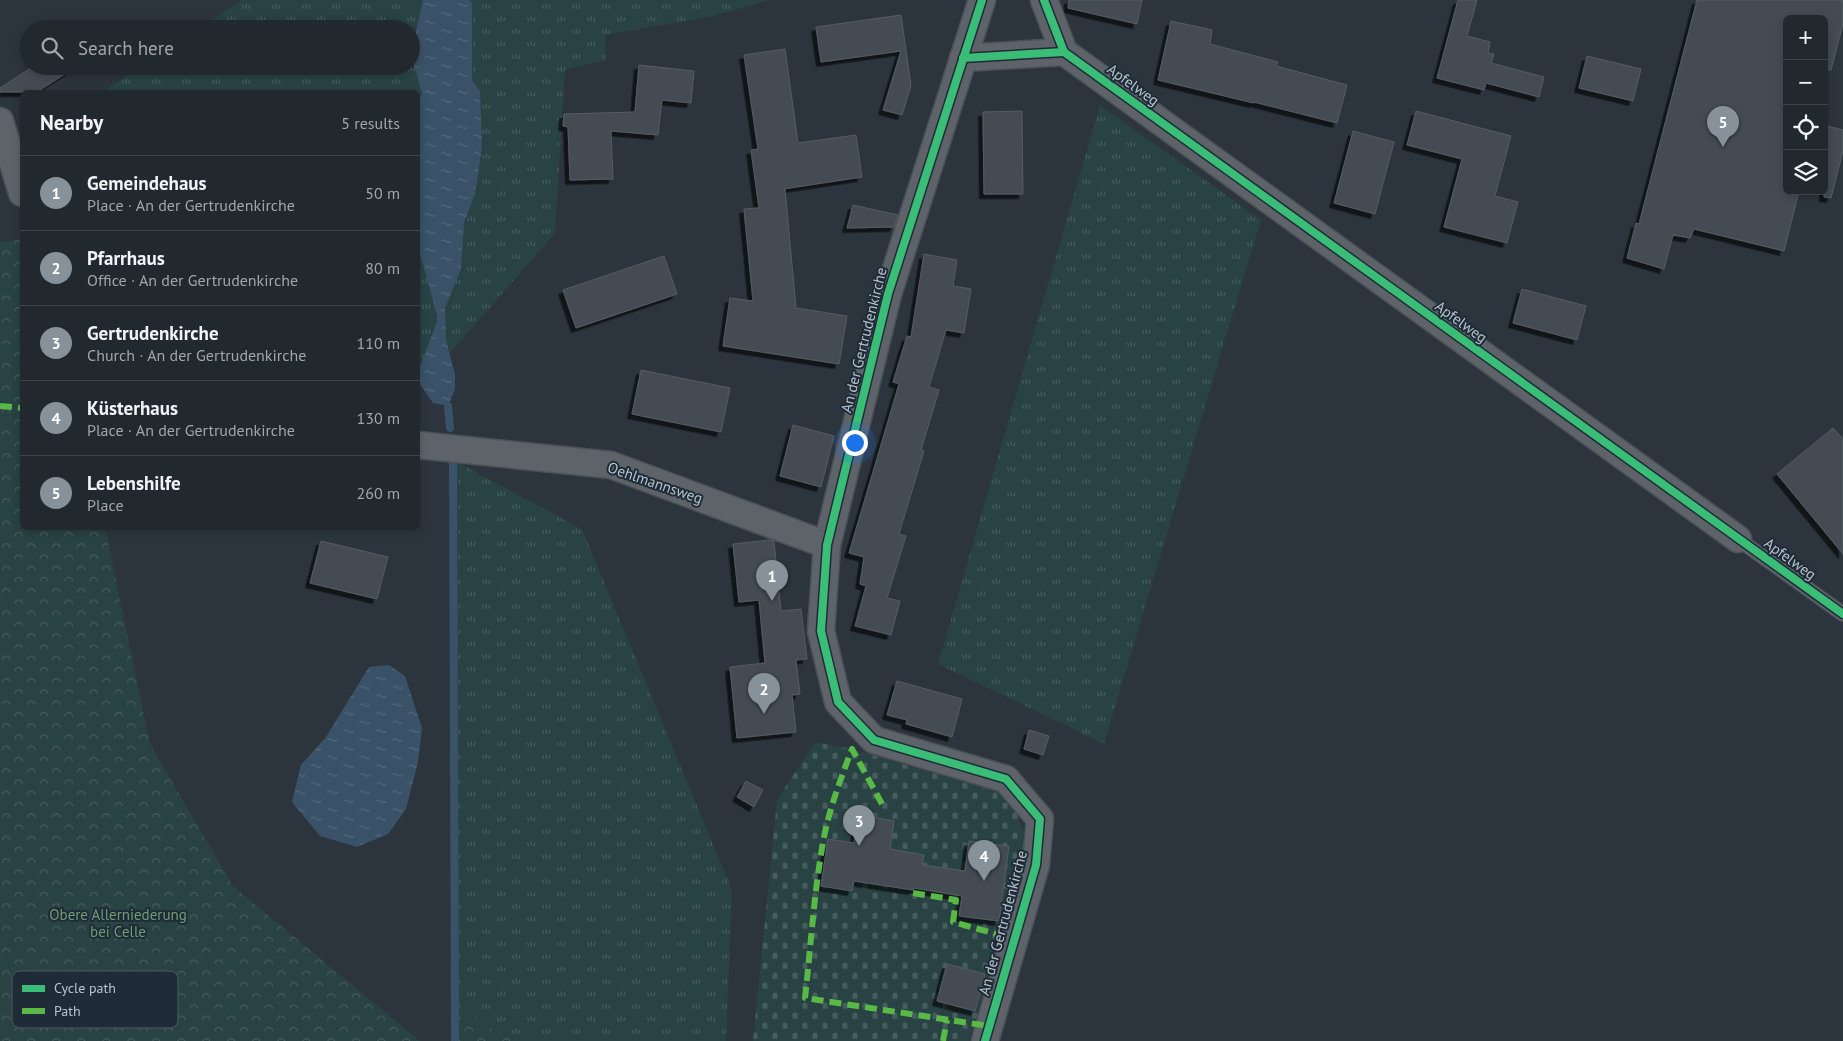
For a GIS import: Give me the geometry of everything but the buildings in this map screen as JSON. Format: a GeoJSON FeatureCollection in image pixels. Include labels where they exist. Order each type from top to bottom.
{"type":"FeatureCollection","features":[{"type":"Feature","properties":{"kind":"street","name":"An der Gertrudenkirche"},"geometry":{"type":"LineString","coordinates":[[982,0],[888,294],[826,545],[821,630],[838,702],[874,740],[1006,779],[1040,819],[1036,865],[985,1041]]}},
{"type":"Feature","properties":{"kind":"street"},"geometry":{"type":"LineString","coordinates":[[963,58],[1064,52],[1044,0]]}},
{"type":"Feature","properties":{"kind":"street","name":"Apfelweg"},"geometry":{"type":"LineString","coordinates":[[1064,52],[1738,539]]}},
{"type":"Feature","properties":{"kind":"street"},"geometry":{"type":"LineString","coordinates":[[0,121],[20,186]]}},
{"type":"Feature","properties":{"kind":"street","name":"Oehlmannsweg"},"geometry":{"type":"LineString","coordinates":[[420,445],[611,465],[826,545]]}},
{"type":"Feature","properties":{"kind":"lane","name":"Apfelweg"},"geometry":{"type":"LineString","coordinates":[[1738,539],[1843,614]]}},
{"type":"Feature","properties":{"kind":"green space"},"geometry":{"type":"Polygon","coordinates":[[[241,0],[769,0],[714,16],[605,35],[606,60],[565,70],[555,233],[420,388],[420,90],[105,90],[128,75],[420,75],[420,20],[211,20],[241,0]]]}},
{"type":"Feature","properties":{"kind":"green space"},"geometry":{"type":"Polygon","coordinates":[[[1100,105],[1261,220],[1104,744],[938,664],[1100,105]]]}},
{"type":"Feature","properties":{"kind":"green space","name":"Obere Allerniederung bei Celle"},"geometry":{"type":"Polygon","coordinates":[[[20,239],[20,530],[105,530],[150,744],[233,886],[420,1041],[0,1041],[0,242],[20,239]]]}},
{"type":"Feature","properties":{"kind":"green space"},"geometry":{"type":"Polygon","coordinates":[[[453,460],[582,529],[732,890],[726,1041],[454,1041],[453,460]]]}},
{"type":"Feature","properties":{"kind":"green space"},"geometry":{"type":"Polygon","coordinates":[[[815,742],[852,749],[998,792],[1016,812],[1027,840],[1025,865],[969,1041],[753,1041],[777,800],[815,742]]]}},
{"type":"Feature","properties":{"kind":"green space"},"geometry":{"type":"Polygon","coordinates":[[[457,1009],[514,1041],[455,1041],[457,1009]]]}},
{"type":"Feature","properties":{"kind":"water"},"geometry":{"type":"Polygon","coordinates":[[[423,0],[469,0],[472,3],[472,80],[480,91],[482,147],[475,194],[464,223],[461,269],[445,308],[446,340],[455,374],[455,389],[448,406],[433,403],[420,384],[420,367],[438,319],[420,255],[420,97],[422,94],[417,75],[420,75],[420,20],[418,20],[423,0]]]}},
{"type":"Feature","properties":{"kind":"water"},"geometry":{"type":"Polygon","coordinates":[[[389,665],[405,676],[422,728],[418,762],[406,809],[388,834],[357,847],[320,836],[292,802],[301,765],[326,737],[369,667],[389,665]]]}},
{"type":"Feature","properties":{"kind":"waterway"},"geometry":{"type":"LineString","coordinates":[[448,406],[450,428]]}},
{"type":"Feature","properties":{"kind":"waterway"},"geometry":{"type":"LineString","coordinates":[[453,460],[455,1041]]}},
{"type":"Feature","properties":{"kind":"marked path"},"geometry":{"type":"LineString","coordinates":[[0,406],[20,408]]}},
{"type":"Feature","properties":{"kind":"marked path"},"geometry":{"type":"LineString","coordinates":[[882,804],[852,749],[826,826],[815,897],[805,998],[989,1026]]}},
{"type":"Feature","properties":{"kind":"marked path"},"geometry":{"type":"LineString","coordinates":[[913,893],[956,900],[953,922],[1014,939]]}},
{"type":"Feature","properties":{"kind":"marked path"},"geometry":{"type":"LineString","coordinates":[[943,1041],[947,1020]]}},
{"type":"Feature","properties":{"kind":"cycle path"},"geometry":{"type":"LineString","coordinates":[[982,0],[888,294],[827,545],[821,631],[838,702],[874,740],[1006,779],[1040,819],[1036,865],[985,1041]]}},
{"type":"Feature","properties":{"kind":"cycle path"},"geometry":{"type":"LineString","coordinates":[[1044,0],[1064,52],[1843,614]]}},
{"type":"Feature","properties":{"kind":"cycle path"},"geometry":{"type":"LineString","coordinates":[[963,58],[1064,52]]}},
{"type":"Feature","properties":{"kind":"place","name":"Lebenshilfe"},"geometry":{"type":"Point","coordinates":[1723,147]}},
{"type":"Feature","properties":{"kind":"place","name":"Gemeindehaus"},"geometry":{"type":"Point","coordinates":[772,601]}},
{"type":"Feature","properties":{"kind":"place","name":"Pfarrhaus"},"geometry":{"type":"Point","coordinates":[764,714]}},
{"type":"Feature","properties":{"kind":"place","name":"Gertrudenkirche"},"geometry":{"type":"Point","coordinates":[859,846]}},
{"type":"Feature","properties":{"kind":"place","name":"Küsterhaus"},"geometry":{"type":"Point","coordinates":[984,881]}}]}
